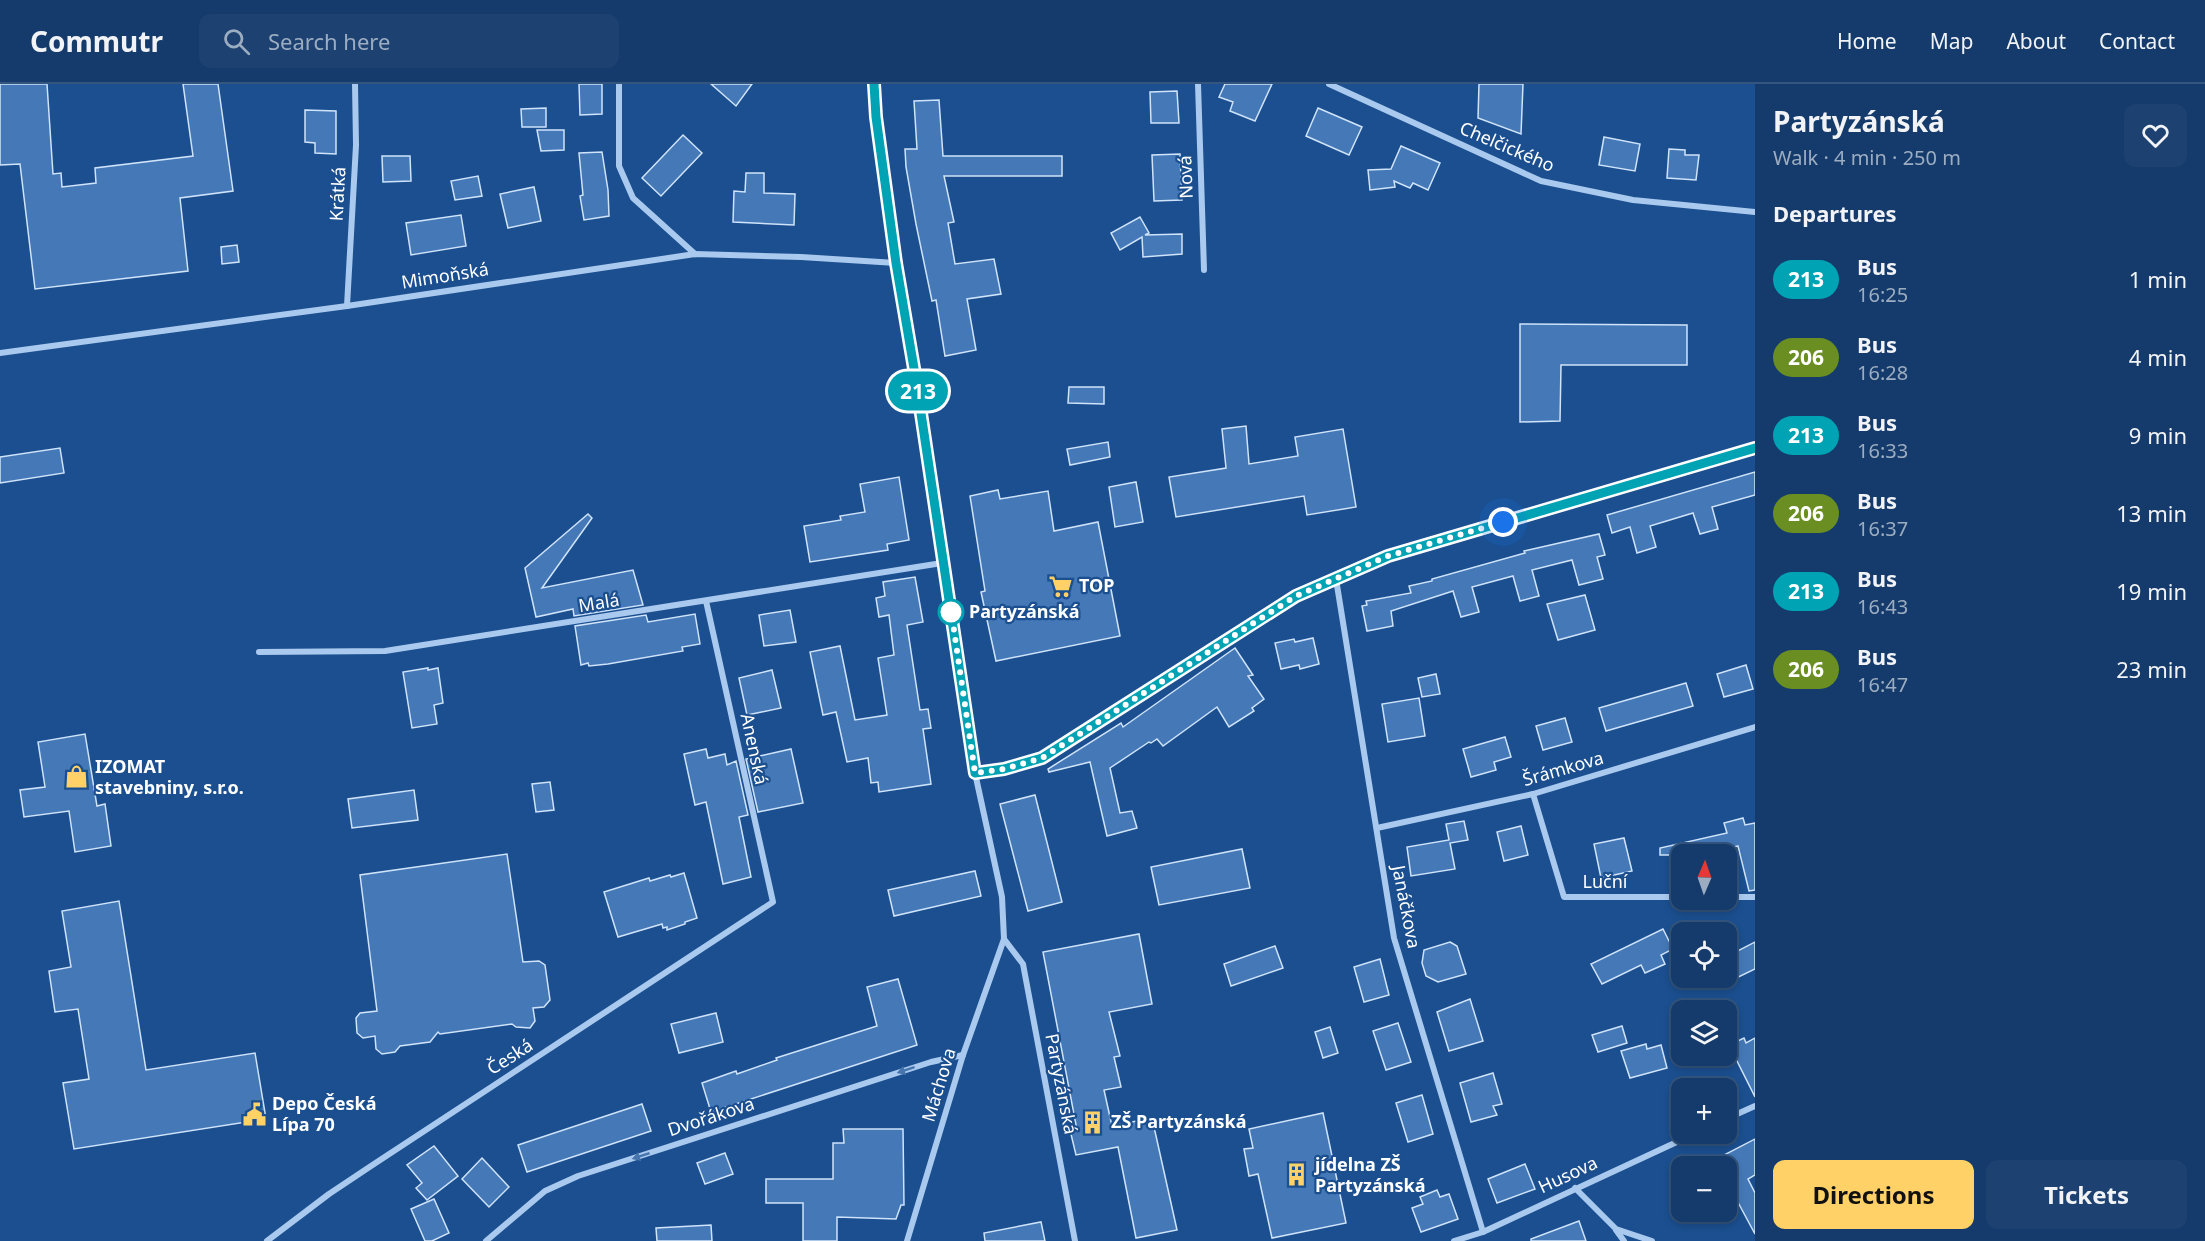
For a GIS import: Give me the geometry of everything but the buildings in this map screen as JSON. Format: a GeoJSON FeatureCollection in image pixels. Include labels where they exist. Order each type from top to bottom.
{"type":"FeatureCollection","features":[{"type":"Feature","properties":{"kind":"street","name":"Krátká"},"geometry":{"type":"LineString","coordinates":[[347,306],[356,145],[355,84]]}},
{"type":"Feature","properties":{"kind":"street"},"geometry":{"type":"LineString","coordinates":[[619,84],[619,166],[628,188],[633,198],[695,254]]}},
{"type":"Feature","properties":{"kind":"street"},"geometry":{"type":"LineString","coordinates":[[874,84],[876,117],[896,263],[916,380],[942,563],[963,681],[975,773],[1002,897],[1004,939]]}},
{"type":"Feature","properties":{"kind":"street","name":"Nová"},"geometry":{"type":"LineString","coordinates":[[1198,84],[1204,270]]}},
{"type":"Feature","properties":{"kind":"street","name":"Chelčického"},"geometry":{"type":"LineString","coordinates":[[1329,84],[1541,181],[1633,200],[1755,212]]}},
{"type":"Feature","properties":{"kind":"street","name":"Mimoňská"},"geometry":{"type":"LineString","coordinates":[[0,353],[347,306],[695,254],[801,256],[896,263]]}},
{"type":"Feature","properties":{"kind":"street"},"geometry":{"type":"LineString","coordinates":[[975,773],[1004,769],[1042,758],[1296,596],[1388,556],[1755,448]]}},
{"type":"Feature","properties":{"kind":"street","name":"Malá"},"geometry":{"type":"LineString","coordinates":[[259,652],[385,651],[942,563]]}},
{"type":"Feature","properties":{"kind":"street","name":"Janáčkova"},"geometry":{"type":"LineString","coordinates":[[1336,579],[1394,938],[1483,1232]]}},
{"type":"Feature","properties":{"kind":"street","name":"Anenská"},"geometry":{"type":"LineString","coordinates":[[706,601],[773,902]]}},
{"type":"Feature","properties":{"kind":"street","name":"Šrámkova"},"geometry":{"type":"LineString","coordinates":[[1377,828],[1533,794],[1755,727]]}},
{"type":"Feature","properties":{"kind":"street","name":"Luční"},"geometry":{"type":"LineString","coordinates":[[1533,794],[1564,897],[1671,897]]}},
{"type":"Feature","properties":{"kind":"street"},"geometry":{"type":"LineString","coordinates":[[1737,897],[1755,897]]}},
{"type":"Feature","properties":{"kind":"street","name":"Česká"},"geometry":{"type":"LineString","coordinates":[[267,1241],[354,1177],[773,902]]}},
{"type":"Feature","properties":{"kind":"street","name":"Máchova"},"geometry":{"type":"LineString","coordinates":[[907,1241],[963,1055],[1004,939]]}},
{"type":"Feature","properties":{"kind":"street","name":"Partyzánská"},"geometry":{"type":"LineString","coordinates":[[1004,939],[1023,964],[1075,1241]]}},
{"type":"Feature","properties":{"kind":"street","name":"Dvořákova"},"geometry":{"type":"LineString","coordinates":[[486,1241],[545,1191],[578,1176],[931,1062],[963,1055]]}},
{"type":"Feature","properties":{"kind":"street"},"geometry":{"type":"LineString","coordinates":[[1737,1114],[1755,1106]]}},
{"type":"Feature","properties":{"kind":"street","name":"Husova"},"geometry":{"type":"LineString","coordinates":[[1454,1241],[1483,1232],[1672,1144]]}},
{"type":"Feature","properties":{"kind":"street"},"geometry":{"type":"LineString","coordinates":[[1575,1188],[1616,1229],[1624,1241]]}},
{"type":"Feature","properties":{"kind":"street"},"geometry":{"type":"LineString","coordinates":[[1616,1229],[1652,1241]]}},
{"type":"Feature","properties":{"kind":"bus line","name":"213"},"geometry":{"type":"LineString","coordinates":[[874,84],[876,117],[896,263],[916,380],[942,563],[963,681],[975,773],[1004,769],[1042,758],[1296,596],[1388,556],[1755,448]]}},
{"type":"Feature","properties":{"kind":"place","name":"TOP"},"geometry":{"type":"Point","coordinates":[1061,586]}},
{"type":"Feature","properties":{"kind":"place","name":"Partyzánská"},"geometry":{"type":"Point","coordinates":[951,612]}},
{"type":"Feature","properties":{"kind":"place","name":"IZOMAT stavebniny, s.r.o."},"geometry":{"type":"Point","coordinates":[77,777]}},
{"type":"Feature","properties":{"kind":"place","name":"Depo Česká Lípa 70"},"geometry":{"type":"Point","coordinates":[254,1114]}},
{"type":"Feature","properties":{"kind":"place","name":"ZŠ Partyzánská"},"geometry":{"type":"Point","coordinates":[1093,1122]}},
{"type":"Feature","properties":{"kind":"place","name":"jídelna ZŠ Partyzánská"},"geometry":{"type":"Point","coordinates":[1297,1175]}},
{"type":"Feature","properties":{"kind":"route"},"geometry":{"type":"LineString","coordinates":[[951,612],[951,610],[975,773],[1004,769],[1042,758],[1296,596],[1388,556],[1503,522]]}}]}
